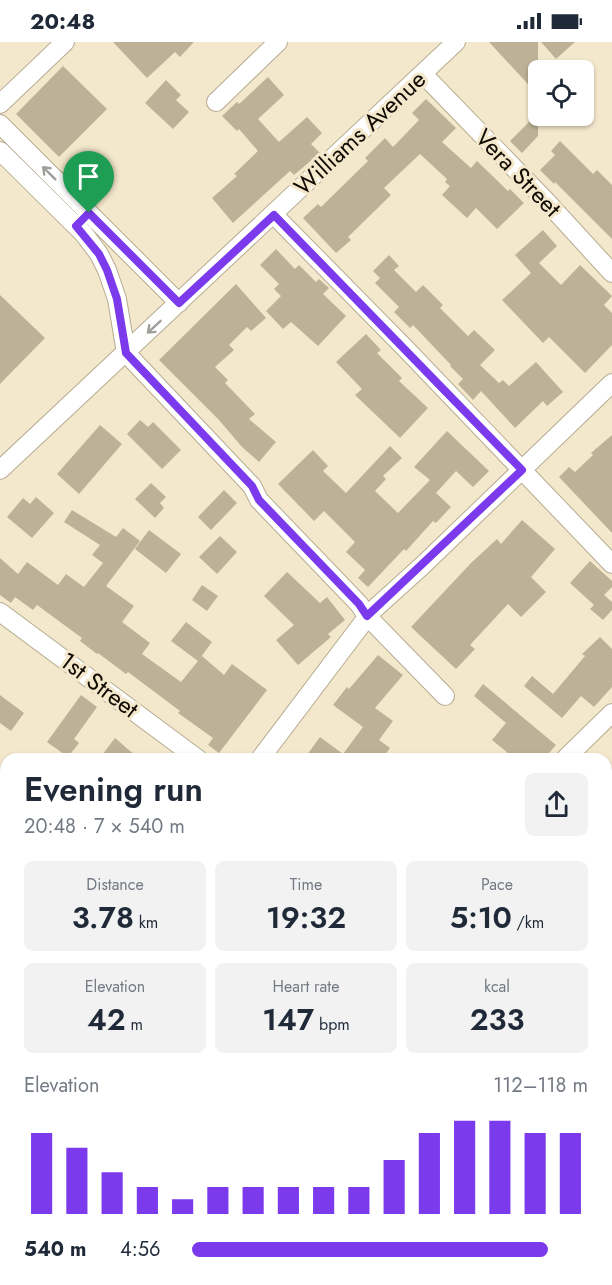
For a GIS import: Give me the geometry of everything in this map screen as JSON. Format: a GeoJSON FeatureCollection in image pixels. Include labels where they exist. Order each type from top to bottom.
{"type":"FeatureCollection","features":[{"type":"Feature","properties":{"kind":"street"},"geometry":{"type":"LineString","coordinates":[[0,104],[65,42]]}},
{"type":"Feature","properties":{"kind":"street"},"geometry":{"type":"LineString","coordinates":[[216,102],[278,42]]}},
{"type":"Feature","properties":{"kind":"street","name":"Williams Avenue"},"geometry":{"type":"LineString","coordinates":[[0,470],[456,42]]}},
{"type":"Feature","properties":{"kind":"street","name":"Vera Street"},"geometry":{"type":"LineString","coordinates":[[423,74],[548,202],[612,273]]}},
{"type":"Feature","properties":{"kind":"street"},"geometry":{"type":"LineString","coordinates":[[0,124],[83,220],[107,270],[117,299],[126,353],[252,486],[259,500],[445,696]]}},
{"type":"Feature","properties":{"kind":"street"},"geometry":{"type":"LineString","coordinates":[[0,151],[179,303]]}},
{"type":"Feature","properties":{"kind":"street"},"geometry":{"type":"LineString","coordinates":[[274,215],[612,564]]}},
{"type":"Feature","properties":{"kind":"street"},"geometry":{"type":"LineString","coordinates":[[264,753],[367,616],[612,382]]}},
{"type":"Feature","properties":{"kind":"street","name":"1st Street"},"geometry":{"type":"LineString","coordinates":[[0,612],[190,753]]}},
{"type":"Feature","properties":{"kind":"street"},"geometry":{"type":"LineString","coordinates":[[571,753],[612,714]]}},
{"type":"Feature","properties":{"kind":"building"},"geometry":{"type":"Polygon","coordinates":[[[113,42],[194,42],[180,57],[175,52],[147,78],[113,42]]]}},
{"type":"Feature","properties":{"kind":"building"},"geometry":{"type":"Polygon","coordinates":[[[489,42],[538,42],[538,60],[528,60],[528,84],[489,42]]]}},
{"type":"Feature","properties":{"kind":"building"},"geometry":{"type":"Polygon","coordinates":[[[541,42],[575,42],[556,59],[541,42]]]}},
{"type":"Feature","properties":{"kind":"building"},"geometry":{"type":"Polygon","coordinates":[[[63,66],[107,109],[59,157],[16,114],[63,66]]]}},
{"type":"Feature","properties":{"kind":"building"},"geometry":{"type":"Polygon","coordinates":[[[268,77],[284,95],[258,119],[279,142],[307,117],[322,133],[311,144],[320,153],[294,175],[290,171],[233,223],[212,198],[237,176],[234,174],[258,151],[239,129],[237,131],[222,116],[237,102],[239,104],[268,77]]]}},
{"type":"Feature","properties":{"kind":"building"},"geometry":{"type":"Polygon","coordinates":[[[166,80],[181,95],[176,100],[189,112],[173,129],[145,103],[166,80]]]}},
{"type":"Feature","properties":{"kind":"building"},"geometry":{"type":"Polygon","coordinates":[[[426,99],[456,128],[442,142],[471,168],[477,161],[524,203],[497,229],[476,208],[467,218],[442,195],[450,186],[445,182],[447,179],[420,154],[384,188],[391,195],[348,237],[351,240],[336,253],[303,218],[318,204],[321,207],[368,161],[365,158],[385,138],[393,147],[419,120],[412,113],[426,99]]]}},
{"type":"Feature","properties":{"kind":"building"},"geometry":{"type":"Polygon","coordinates":[[[528,123],[528,126],[538,126],[538,136],[522,153],[510,141],[528,123]]]}},
{"type":"Feature","properties":{"kind":"building"},"geometry":{"type":"Polygon","coordinates":[[[560,141],[593,174],[597,170],[612,185],[612,239],[540,170],[555,155],[551,151],[560,141]]]}},
{"type":"Feature","properties":{"kind":"building"},"geometry":{"type":"Polygon","coordinates":[[[543,230],[557,246],[539,263],[561,285],[580,265],[612,296],[604,305],[612,313],[612,345],[585,373],[549,337],[543,343],[502,300],[531,273],[515,255],[543,230]]]}},
{"type":"Feature","properties":{"kind":"building"},"geometry":{"type":"Polygon","coordinates":[[[276,249],[295,269],[299,265],[316,282],[319,279],[329,288],[323,294],[346,316],[318,346],[291,322],[283,329],[266,311],[281,296],[274,289],[279,284],[260,265],[276,249]]]}},
{"type":"Feature","properties":{"kind":"building"},"geometry":{"type":"Polygon","coordinates":[[[389,255],[399,266],[394,270],[416,292],[423,285],[443,305],[440,308],[468,336],[474,330],[495,350],[480,365],[499,383],[503,380],[509,386],[536,362],[563,392],[547,406],[543,401],[515,428],[481,391],[473,400],[458,384],[463,379],[413,325],[410,328],[394,312],[399,307],[375,283],[380,278],[373,271],[389,255]]]}},
{"type":"Feature","properties":{"kind":"building"},"geometry":{"type":"Polygon","coordinates":[[[236,284],[266,318],[251,331],[247,327],[229,345],[234,350],[215,367],[228,380],[225,383],[255,414],[249,419],[276,442],[259,462],[159,360],[236,284]]]}},
{"type":"Feature","properties":{"kind":"building"},"geometry":{"type":"Polygon","coordinates":[[[0,295],[45,338],[0,384],[0,295]]]}},
{"type":"Feature","properties":{"kind":"building"},"geometry":{"type":"Polygon","coordinates":[[[366,334],[381,350],[377,353],[402,378],[399,381],[428,408],[400,438],[355,395],[362,389],[336,362],[366,334]]]}},
{"type":"Feature","properties":{"kind":"building"},"geometry":{"type":"Polygon","coordinates":[[[140,420],[148,427],[153,422],[181,450],[162,469],[127,434],[140,420]]]}},
{"type":"Feature","properties":{"kind":"building"},"geometry":{"type":"Polygon","coordinates":[[[100,425],[122,444],[79,494],[57,474],[100,425]]]}},
{"type":"Feature","properties":{"kind":"building"},"geometry":{"type":"Polygon","coordinates":[[[447,431],[489,471],[473,487],[456,471],[436,493],[451,507],[436,523],[433,521],[406,551],[404,549],[368,587],[358,578],[365,570],[346,552],[355,542],[324,511],[314,521],[278,484],[313,450],[328,466],[323,471],[346,493],[390,446],[402,458],[383,476],[386,479],[375,491],[398,513],[430,480],[414,467],[447,431]]]}},
{"type":"Feature","properties":{"kind":"building"},"geometry":{"type":"Polygon","coordinates":[[[612,435],[612,533],[559,477],[569,467],[575,472],[593,455],[591,453],[612,435]]]}},
{"type":"Feature","properties":{"kind":"building"},"geometry":{"type":"Polygon","coordinates":[[[151,483],[166,497],[160,503],[164,508],[155,518],[135,499],[151,483]]]}},
{"type":"Feature","properties":{"kind":"building"},"geometry":{"type":"Polygon","coordinates":[[[224,490],[237,503],[211,530],[198,517],[224,490]]]}},
{"type":"Feature","properties":{"kind":"building"},"geometry":{"type":"Polygon","coordinates":[[[36,497],[54,513],[32,538],[7,517],[23,498],[30,504],[36,497]]]}},
{"type":"Feature","properties":{"kind":"building"},"geometry":{"type":"Polygon","coordinates":[[[72,510],[116,537],[123,528],[140,541],[106,586],[134,606],[122,622],[150,643],[142,654],[181,682],[202,656],[224,675],[232,664],[267,690],[219,753],[208,745],[213,738],[178,713],[180,711],[128,672],[126,674],[97,654],[80,641],[82,638],[37,605],[33,610],[15,597],[11,603],[0,595],[0,558],[18,574],[27,562],[58,585],[66,574],[84,587],[103,563],[92,555],[100,545],[64,522],[72,510]]]}},
{"type":"Feature","properties":{"kind":"building"},"geometry":{"type":"Polygon","coordinates":[[[522,520],[555,549],[531,577],[546,592],[521,617],[508,604],[470,645],[475,649],[456,669],[411,627],[471,563],[497,539],[501,544],[522,520]]]}},
{"type":"Feature","properties":{"kind":"building"},"geometry":{"type":"Polygon","coordinates":[[[149,530],[181,554],[166,573],[135,549],[149,530]]]}},
{"type":"Feature","properties":{"kind":"building"},"geometry":{"type":"Polygon","coordinates":[[[220,536],[237,552],[217,574],[199,557],[220,536]]]}},
{"type":"Feature","properties":{"kind":"building"},"geometry":{"type":"Polygon","coordinates":[[[590,561],[612,581],[612,587],[604,595],[612,602],[612,610],[603,620],[590,609],[594,605],[570,583],[590,561]]]}},
{"type":"Feature","properties":{"kind":"building"},"geometry":{"type":"Polygon","coordinates":[[[287,572],[320,603],[327,597],[345,620],[328,634],[331,637],[298,665],[276,640],[294,625],[264,596],[287,572]]]}},
{"type":"Feature","properties":{"kind":"building"},"geometry":{"type":"Polygon","coordinates":[[[202,585],[218,596],[207,611],[192,600],[202,585]]]}},
{"type":"Feature","properties":{"kind":"building"},"geometry":{"type":"Polygon","coordinates":[[[186,622],[212,642],[198,661],[171,641],[186,622]]]}},
{"type":"Feature","properties":{"kind":"building"},"geometry":{"type":"Polygon","coordinates":[[[600,637],[612,649],[612,687],[594,707],[581,696],[562,718],[524,686],[532,676],[553,694],[585,656],[582,654],[600,637]]]}},
{"type":"Feature","properties":{"kind":"building"},"geometry":{"type":"Polygon","coordinates":[[[378,655],[403,675],[375,708],[393,721],[379,740],[390,748],[386,753],[344,753],[363,727],[333,705],[347,687],[349,689],[378,655]]]}},
{"type":"Feature","properties":{"kind":"building"},"geometry":{"type":"Polygon","coordinates":[[[483,684],[556,745],[549,753],[508,753],[492,740],[506,723],[474,696],[483,684]]]}},
{"type":"Feature","properties":{"kind":"building"},"geometry":{"type":"Polygon","coordinates":[[[0,695],[24,713],[11,731],[0,723],[0,695]]]}},
{"type":"Feature","properties":{"kind":"building"},"geometry":{"type":"Polygon","coordinates":[[[81,695],[97,707],[74,739],[79,743],[71,753],[62,753],[47,742],[81,695]]]}},
{"type":"Feature","properties":{"kind":"building"},"geometry":{"type":"Polygon","coordinates":[[[320,737],[342,753],[308,753],[320,737]]]}},
{"type":"Feature","properties":{"kind":"building"},"geometry":{"type":"Polygon","coordinates":[[[115,738],[133,753],[104,753],[115,738]]]}},
{"type":"Feature","properties":{"kind":"route"},"geometry":{"type":"LineString","coordinates":[[89,213],[179,303],[274,215],[522,470],[367,616],[359,604],[259,500],[252,486],[126,353],[117,299],[107,270],[99,254],[76,226],[89,213]]}}]}
